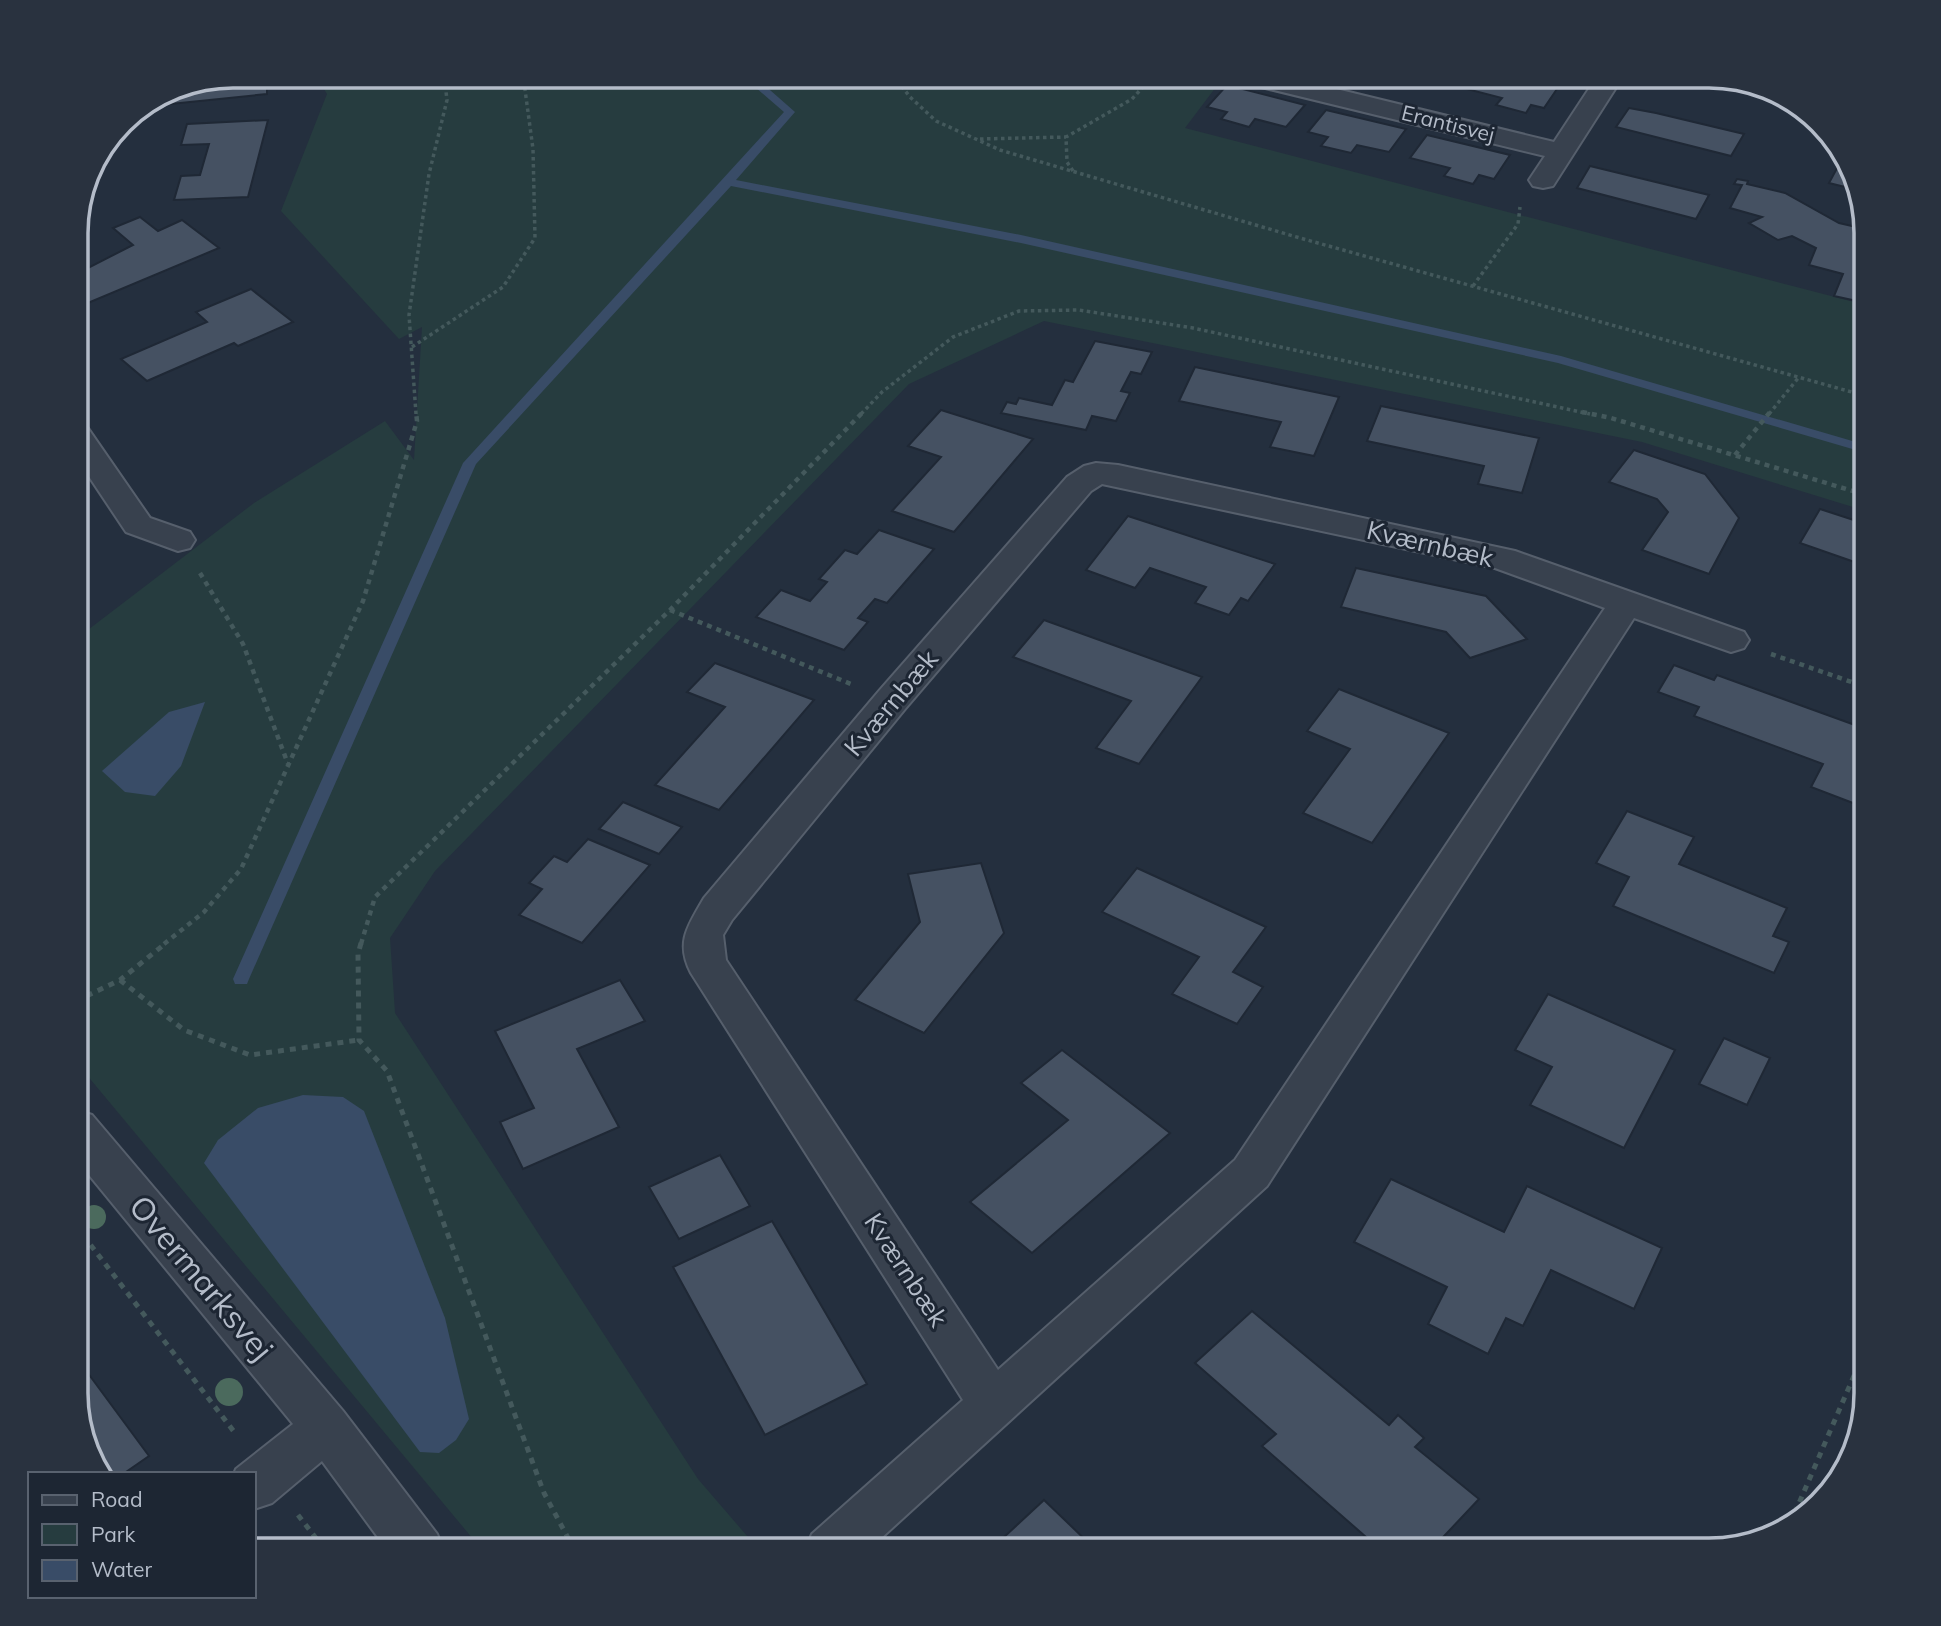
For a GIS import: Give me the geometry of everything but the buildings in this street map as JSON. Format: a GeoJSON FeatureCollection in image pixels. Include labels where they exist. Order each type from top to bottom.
{"type":"FeatureCollection","features":[{"type":"Feature","properties":{"kind":"street","name":"Erantisvej"},"geometry":{"type":"LineString","coordinates":[[1295,87],[1560,152]]}},
{"type":"Feature","properties":{"kind":"street"},"geometry":{"type":"LineString","coordinates":[[1544,180],[1603,87]]}},
{"type":"Feature","properties":{"kind":"street"},"geometry":{"type":"LineString","coordinates":[[88,451],[138,524],[178,540]]}},
{"type":"Feature","properties":{"kind":"street","name":"Kværnbæk"},"geometry":{"type":"LineString","coordinates":[[994,1406],[706,962],[702,947],[703,935],[718,909],[892,700],[1079,484],[1096,473],[1118,475],[1503,559],[1731,640]]}},
{"type":"Feature","properties":{"kind":"street"},"geometry":{"type":"LineString","coordinates":[[845,1538],[1251,1173],[1625,604]]}},
{"type":"Feature","properties":{"kind":"street","name":"Overmarksvej"},"geometry":{"type":"LineString","coordinates":[[88,1142],[326,1427],[409,1538]]}},
{"type":"Feature","properties":{"kind":"street"},"geometry":{"type":"LineString","coordinates":[[261,1481],[326,1427]]}},
{"type":"Feature","properties":{"kind":"path"},"geometry":{"type":"LineString","coordinates":[[88,995],[120,980],[204,912],[241,869],[363,601],[417,422],[409,316],[429,174],[447,100],[445,87]]}},
{"type":"Feature","properties":{"kind":"path"},"geometry":{"type":"LineString","coordinates":[[411,348],[503,287],[535,238],[533,149],[525,87]]}},
{"type":"Feature","properties":{"kind":"path"},"geometry":{"type":"LineString","coordinates":[[902,87],[936,121],[1000,150],[1854,393]]}},
{"type":"Feature","properties":{"kind":"path"},"geometry":{"type":"LineString","coordinates":[[976,139],[1066,137],[1132,99],[1143,87]]}},
{"type":"Feature","properties":{"kind":"path"},"geometry":{"type":"LineString","coordinates":[[1066,137],[1067,162],[1073,172]]}},
{"type":"Feature","properties":{"kind":"path"},"geometry":{"type":"LineString","coordinates":[[1473,286],[1518,224],[1521,209],[1518,192],[1544,180]]}},
{"type":"Feature","properties":{"kind":"path"},"geometry":{"type":"LineString","coordinates":[[1735,455],[1799,377]]}},
{"type":"Feature","properties":{"kind":"path"},"geometry":{"type":"LineString","coordinates":[[178,540],[243,644],[289,765]]}},
{"type":"Feature","properties":{"kind":"path"},"geometry":{"type":"LineString","coordinates":[[670,610],[892,700]]}},
{"type":"Feature","properties":{"kind":"path"},"geometry":{"type":"LineString","coordinates":[[1731,640],[1854,683]]}},
{"type":"Feature","properties":{"kind":"path"},"geometry":{"type":"LineString","coordinates":[[120,980],[184,1030],[250,1055],[359,1040]]}},
{"type":"Feature","properties":{"kind":"path"},"geometry":{"type":"LineString","coordinates":[[88,1243],[254,1472]]}},
{"type":"Feature","properties":{"kind":"path"},"geometry":{"type":"LineString","coordinates":[[1797,1508],[1854,1376]]}},
{"type":"Feature","properties":{"kind":"path"},"geometry":{"type":"LineString","coordinates":[[261,1481],[314,1538]]}},
{"type":"Feature","properties":{"kind":"green space"},"geometry":{"type":"Polygon","coordinates":[[[323,87],[1216,87],[1185,128],[1854,302],[1854,507],[1642,442],[1044,321],[909,384],[435,871],[390,938],[395,1013],[698,1479],[749,1538],[472,1538],[88,1076],[88,630],[254,503],[385,421],[414,460],[422,327],[399,339],[281,211],[327,94],[323,87]]]}},
{"type":"Feature","properties":{"kind":"water"},"geometry":{"type":"Polygon","coordinates":[[[205,702],[181,766],[155,796],[125,792],[102,771],[169,712],[205,702]]]}},
{"type":"Feature","properties":{"kind":"water"},"geometry":{"type":"Polygon","coordinates":[[[303,1095],[343,1097],[364,1111],[445,1318],[469,1419],[456,1440],[439,1453],[420,1452],[204,1163],[218,1140],[258,1108],[303,1095]]]}},
{"type":"Feature","properties":{"kind":"waterway"},"geometry":{"type":"LineString","coordinates":[[728,182],[790,112],[760,87]]}},
{"type":"Feature","properties":{"kind":"waterway"},"geometry":{"type":"LineString","coordinates":[[241,979],[470,463],[728,182]]}},
{"type":"Feature","properties":{"kind":"waterway"},"geometry":{"type":"LineString","coordinates":[[728,182],[1021,239],[1561,360],[1854,445]]}}]}
